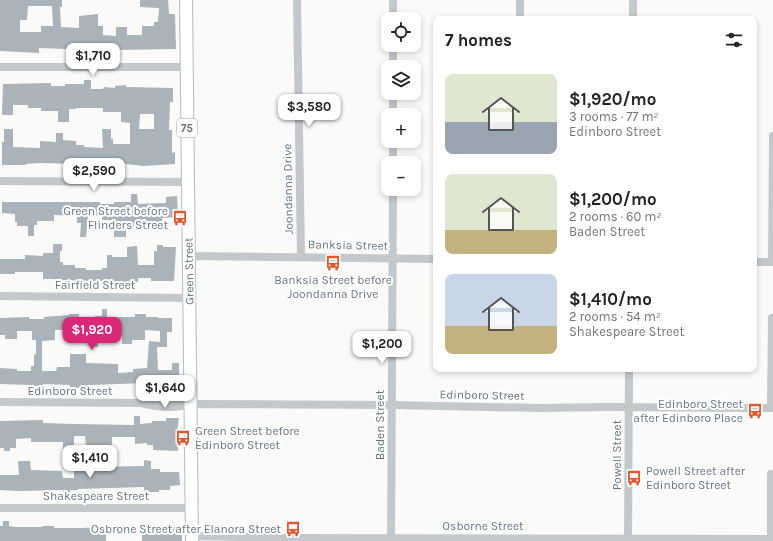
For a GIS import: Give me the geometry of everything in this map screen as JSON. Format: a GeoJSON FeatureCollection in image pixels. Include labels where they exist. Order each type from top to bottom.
{"type":"FeatureCollection","features":[{"type":"Feature","properties":{"kind":"main road","name":"Green Street"},"geometry":{"type":"LineString","coordinates":[[186,0],[192,538]]}},
{"type":"Feature","properties":{"kind":"street","name":"Joondanna Drive"},"geometry":{"type":"LineString","coordinates":[[297,0],[301,257]]}},
{"type":"Feature","properties":{"kind":"street"},"geometry":{"type":"LineString","coordinates":[[393,0],[393,12]]}},
{"type":"Feature","properties":{"kind":"street"},"geometry":{"type":"LineString","coordinates":[[520,0],[520,16]]}},
{"type":"Feature","properties":{"kind":"street"},"geometry":{"type":"LineString","coordinates":[[633,0],[633,16]]}},
{"type":"Feature","properties":{"kind":"street"},"geometry":{"type":"LineString","coordinates":[[0,67],[186,67]]}},
{"type":"Feature","properties":{"kind":"street"},"geometry":{"type":"LineString","coordinates":[[757,262],[772,262],[773,136]]}},
{"type":"Feature","properties":{"kind":"street"},"geometry":{"type":"LineString","coordinates":[[0,181],[188,182]]}},
{"type":"Feature","properties":{"kind":"street","name":"Baden Street"},"geometry":{"type":"LineString","coordinates":[[391,539],[393,196]]}},
{"type":"Feature","properties":{"kind":"street","name":"Banksia Street"},"geometry":{"type":"LineString","coordinates":[[189,256],[433,259]]}},
{"type":"Feature","properties":{"kind":"street","name":"Fairfield Street"},"geometry":{"type":"LineString","coordinates":[[0,296],[189,298]]}},
{"type":"Feature","properties":{"kind":"street"},"geometry":{"type":"LineString","coordinates":[[772,318],[772,408]]}},
{"type":"Feature","properties":{"kind":"street","name":"Powell Street"},"geometry":{"type":"LineString","coordinates":[[628,540],[629,372]]}},
{"type":"Feature","properties":{"kind":"street","name":"Edinboro Street"},"geometry":{"type":"LineString","coordinates":[[0,402],[141,403],[154,400],[181,399],[191,404],[392,405],[541,408],[772,408]]}},
{"type":"Feature","properties":{"kind":"street"},"geometry":{"type":"LineString","coordinates":[[771,474],[772,539]]}},
{"type":"Feature","properties":{"kind":"street","name":"Shakespeare Street"},"geometry":{"type":"LineString","coordinates":[[0,508],[192,508]]}},
{"type":"Feature","properties":{"kind":"street","name":"Osborne Street"},"geometry":{"type":"LineString","coordinates":[[192,538],[293,540],[772,539]]}},
{"type":"Feature","properties":{"kind":"building"},"geometry":{"type":"Polygon","coordinates":[[[0,0],[62,0],[62,7],[60,7],[61,27],[79,28],[79,16],[98,14],[98,26],[103,26],[103,35],[116,36],[116,27],[127,27],[127,35],[142,35],[142,26],[154,26],[154,22],[158,22],[159,8],[140,7],[140,0],[168,0],[169,14],[175,14],[176,49],[117,50],[117,47],[103,47],[103,50],[76,50],[76,54],[66,54],[66,49],[39,48],[39,53],[0,51],[0,0]],[[28,6],[27,20],[20,20],[20,32],[41,32],[41,26],[53,26],[52,6],[28,6]]]}},
{"type":"Feature","properties":{"kind":"building"},"geometry":{"type":"Polygon","coordinates":[[[84,80],[91,80],[91,89],[103,89],[104,87],[115,88],[115,86],[126,85],[126,87],[173,88],[173,102],[170,102],[169,130],[172,130],[172,153],[175,152],[175,164],[144,166],[126,164],[102,166],[40,163],[26,165],[2,165],[2,142],[4,142],[4,129],[13,129],[13,147],[40,148],[40,141],[56,142],[56,133],[63,133],[63,140],[76,141],[76,145],[103,148],[102,129],[111,129],[111,139],[113,139],[113,144],[130,144],[130,123],[121,122],[121,112],[103,112],[103,108],[69,109],[69,122],[58,122],[58,111],[41,111],[41,108],[28,108],[28,105],[13,105],[13,115],[2,115],[3,84],[51,83],[51,86],[65,86],[65,84],[84,84],[84,80]],[[140,114],[139,129],[154,129],[154,114],[140,114]]]}},
{"type":"Feature","properties":{"kind":"building"},"geometry":{"type":"Polygon","coordinates":[[[131,194],[137,194],[138,204],[166,203],[166,197],[177,196],[178,217],[162,218],[162,222],[150,222],[150,228],[126,227],[126,237],[114,237],[114,220],[102,220],[102,215],[88,216],[86,237],[80,237],[81,223],[77,223],[77,216],[54,215],[54,221],[37,221],[37,225],[34,225],[34,236],[28,236],[28,226],[17,226],[17,222],[15,222],[15,214],[2,213],[2,202],[100,202],[100,204],[114,204],[114,202],[131,202],[131,194]]]}},
{"type":"Feature","properties":{"kind":"building"},"geometry":{"type":"Polygon","coordinates":[[[53,244],[62,244],[62,251],[60,251],[60,262],[63,262],[63,265],[75,265],[75,268],[86,268],[86,270],[102,270],[102,268],[107,268],[107,255],[112,255],[112,257],[127,257],[127,247],[137,246],[138,265],[154,265],[154,251],[157,251],[157,245],[163,245],[163,247],[176,247],[174,281],[151,281],[151,278],[138,278],[138,282],[60,280],[60,283],[54,283],[54,279],[43,279],[43,272],[15,272],[15,274],[0,274],[0,259],[25,259],[25,255],[43,256],[43,253],[53,253],[53,244]]]}},
{"type":"Feature","properties":{"kind":"building"},"geometry":{"type":"Polygon","coordinates":[[[102,309],[107,309],[107,317],[135,317],[135,314],[146,314],[146,317],[172,318],[172,332],[167,332],[167,347],[157,347],[158,370],[172,370],[172,363],[179,363],[179,387],[148,385],[147,383],[88,385],[88,388],[70,388],[70,385],[43,384],[43,386],[32,386],[0,384],[0,368],[17,369],[17,371],[31,371],[31,366],[34,366],[34,355],[36,354],[36,340],[32,340],[32,331],[17,331],[17,339],[5,339],[5,335],[0,335],[0,318],[29,317],[29,319],[44,319],[44,317],[69,314],[79,314],[79,317],[95,318],[95,316],[102,316],[102,309]],[[55,330],[55,340],[42,341],[42,371],[56,371],[57,367],[70,367],[70,354],[86,354],[86,363],[118,364],[118,373],[133,372],[133,369],[147,368],[149,341],[160,342],[160,331],[145,330],[145,340],[132,340],[132,344],[122,344],[122,334],[107,334],[106,342],[98,342],[98,347],[89,346],[89,338],[69,337],[69,330],[55,330]]]}},
{"type":"Feature","properties":{"kind":"building"},"geometry":{"type":"Polygon","coordinates":[[[134,416],[140,416],[140,424],[152,423],[152,421],[166,421],[166,418],[179,418],[176,440],[178,440],[178,451],[153,450],[153,445],[147,445],[147,443],[135,444],[135,437],[112,437],[112,448],[104,448],[104,446],[86,446],[85,436],[74,436],[74,450],[63,449],[63,442],[31,442],[31,438],[16,439],[16,448],[10,448],[10,451],[4,451],[4,448],[0,448],[0,421],[43,420],[43,423],[134,425],[134,416]]]}},
{"type":"Feature","properties":{"kind":"building"},"geometry":{"type":"Polygon","coordinates":[[[88,459],[94,459],[94,467],[144,466],[144,460],[151,461],[151,469],[160,469],[160,472],[179,472],[180,485],[170,486],[170,490],[159,490],[159,492],[144,492],[144,487],[78,489],[70,490],[70,496],[63,496],[63,490],[0,490],[0,475],[19,475],[18,461],[30,461],[31,470],[62,471],[63,478],[74,478],[74,469],[81,470],[81,468],[87,468],[88,459]]]}},
{"type":"Feature","properties":{"kind":"building"},"geometry":{"type":"Polygon","coordinates":[[[3,521],[9,521],[9,526],[15,527],[100,527],[100,532],[106,532],[106,541],[0,541],[0,526],[3,526],[3,521]]]}},
{"type":"Feature","properties":{"kind":"building"},"geometry":{"type":"Polygon","coordinates":[[[142,525],[150,525],[150,528],[176,527],[176,531],[182,531],[182,541],[142,541],[142,525]]]}},
{"type":"Feature","properties":{"kind":"place","name":"Green Street before Flinders Street"},"geometry":{"type":"Point","coordinates":[180,218]}},
{"type":"Feature","properties":{"kind":"place","name":"Banksia Street before Joondanna Drive"},"geometry":{"type":"Point","coordinates":[333,263]}},
{"type":"Feature","properties":{"kind":"place","name":"Edinboro Street after Edinboro Place"},"geometry":{"type":"Point","coordinates":[755,411]}},
{"type":"Feature","properties":{"kind":"place","name":"Green Street before Edinboro Street"},"geometry":{"type":"Point","coordinates":[183,438]}},
{"type":"Feature","properties":{"kind":"place","name":"Powell Street after Edinboro Street"},"geometry":{"type":"Point","coordinates":[634,478]}},
{"type":"Feature","properties":{"kind":"place","name":"Osbrone Street after Elanora Street"},"geometry":{"type":"Point","coordinates":[293,529]}}]}
